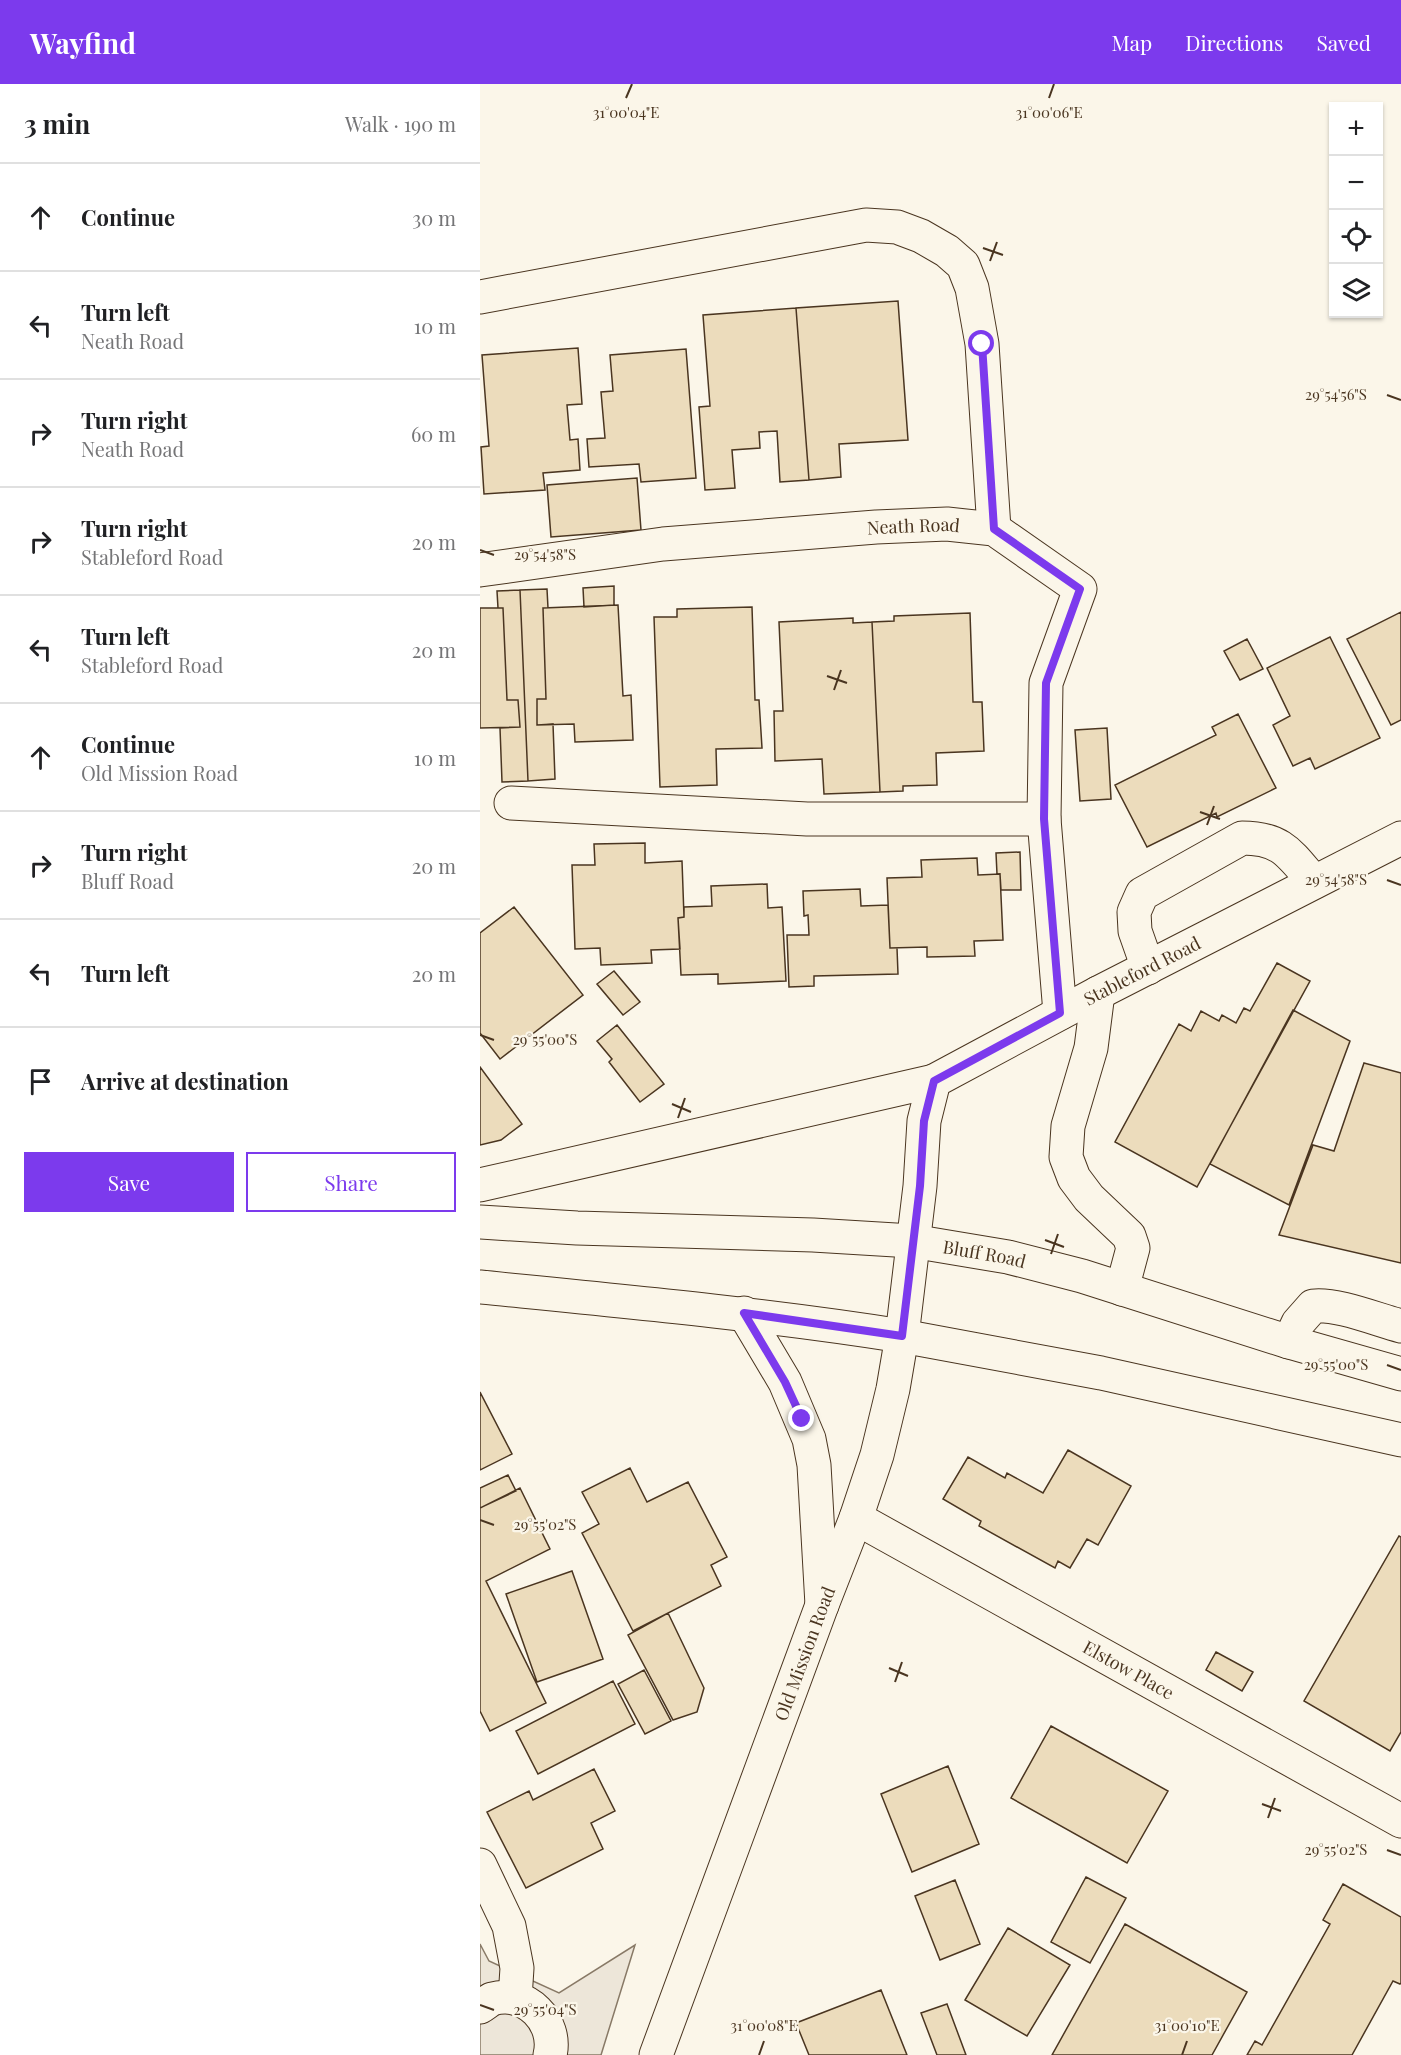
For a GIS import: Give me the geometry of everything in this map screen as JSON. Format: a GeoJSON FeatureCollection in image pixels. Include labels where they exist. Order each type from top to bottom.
{"type":"FeatureCollection","features":[{"type":"Feature","properties":{"kind":"street"},"geometry":{"type":"LineString","coordinates":[[480,297],[866,225],[897,227],[921,236],[947,251],[963,266],[972,288],[982,344],[994,529]]}},
{"type":"Feature","properties":{"kind":"street","name":"Neath Road"},"geometry":{"type":"LineString","coordinates":[[480,570],[663,544],[947,524],[994,529],[1080,589],[1046,683],[1044,819],[1060,1013]]}},
{"type":"Feature","properties":{"kind":"street"},"geometry":{"type":"LineString","coordinates":[[511,803],[807,819],[1044,819]]}},
{"type":"Feature","properties":{"kind":"street"},"geometry":{"type":"LineString","coordinates":[[1148,968],[1135,931],[1134,912],[1142,894],[1242,838],[1259,838],[1274,842],[1290,854],[1314,882]]}},
{"type":"Feature","properties":{"kind":"street","name":"Stableford Road"},"geometry":{"type":"LineString","coordinates":[[480,1185],[934,1081],[1098,993],[1401,838]]}},
{"type":"Feature","properties":{"kind":"street"},"geometry":{"type":"LineString","coordinates":[[1098,993],[1091,1048],[1068,1126],[1066,1157],[1074,1178],[1089,1198],[1129,1236],[1133,1248],[1122,1288]]}},
{"type":"Feature","properties":{"kind":"street"},"geometry":{"type":"LineString","coordinates":[[912,1241],[920,1186],[924,1121],[934,1081]]}},
{"type":"Feature","properties":{"kind":"street","name":"Bluff Road"},"geometry":{"type":"LineString","coordinates":[[480,1222],[589,1229],[813,1235],[912,1241],[1008,1257],[1082,1276],[1401,1374]]}},
{"type":"Feature","properties":{"kind":"street","name":"Old Mission Road"},"geometry":{"type":"LineString","coordinates":[[656,2055],[856,1518],[877,1455],[893,1389],[902,1336],[912,1241]]}},
{"type":"Feature","properties":{"kind":"street"},"geometry":{"type":"LineString","coordinates":[[480,1287],[744,1313],[902,1336],[1101,1373],[1401,1440]]}},
{"type":"Feature","properties":{"kind":"street"},"geometry":{"type":"LineString","coordinates":[[1289,1341],[1298,1323],[1313,1306],[1320,1305],[1401,1326]]}},
{"type":"Feature","properties":{"kind":"street"},"geometry":{"type":"LineString","coordinates":[[744,1313],[785,1382],[809,1439],[814,1466],[822,1605]]}},
{"type":"Feature","properties":{"kind":"street","name":"Elstow Place"},"geometry":{"type":"LineString","coordinates":[[856,1518],[1401,1821]]}},
{"type":"Feature","properties":{"kind":"street"},"geometry":{"type":"LineString","coordinates":[[480,1865],[509,1926],[517,1968],[515,1998]]}},
{"type":"Feature","properties":{"kind":"street"},"geometry":{"type":"LineString","coordinates":[[480,2007],[492,2000],[515,1998],[537,2009],[550,2028],[550,2055]]}},
{"type":"Feature","properties":{"kind":"shaded area"},"geometry":{"type":"Polygon","coordinates":[[[480,1944],[489,1961],[559,1993],[635,1945],[601,2055],[480,2055],[480,1944]]]}},
{"type":"Feature","properties":{"kind":"building"},"geometry":{"type":"Polygon","coordinates":[[[898,301],[908,440],[839,444],[841,477],[809,480],[796,308],[898,301]]]}},
{"type":"Feature","properties":{"kind":"building"},"geometry":{"type":"Polygon","coordinates":[[[796,308],[809,480],[780,482],[777,431],[759,432],[760,448],[732,450],[735,488],[705,490],[699,407],[710,406],[703,315],[796,308]]]}},
{"type":"Feature","properties":{"kind":"building"},"geometry":{"type":"Polygon","coordinates":[[[578,348],[582,404],[567,405],[570,440],[578,439],[580,470],[543,473],[545,490],[484,494],[481,447],[489,446],[482,355],[578,348]]]}},
{"type":"Feature","properties":{"kind":"building"},"geometry":{"type":"Polygon","coordinates":[[[686,349],[696,478],[641,482],[639,464],[589,467],[587,439],[605,438],[601,392],[613,391],[610,355],[686,349]]]}},
{"type":"Feature","properties":{"kind":"building"},"geometry":{"type":"Polygon","coordinates":[[[637,478],[641,530],[551,537],[547,485],[637,478]]]}},
{"type":"Feature","properties":{"kind":"building"},"geometry":{"type":"Polygon","coordinates":[[[614,586],[614,605],[584,607],[583,588],[614,586]]]}},
{"type":"Feature","properties":{"kind":"building"},"geometry":{"type":"Polygon","coordinates":[[[547,589],[548,608],[543,608],[546,699],[537,699],[537,725],[553,724],[555,779],[528,781],[520,590],[547,589]]]}},
{"type":"Feature","properties":{"kind":"building"},"geometry":{"type":"Polygon","coordinates":[[[520,590],[528,781],[502,782],[500,728],[520,727],[518,700],[507,700],[503,608],[498,608],[497,591],[520,590]]]}},
{"type":"Feature","properties":{"kind":"building"},"geometry":{"type":"Polygon","coordinates":[[[618,605],[623,696],[631,695],[633,740],[575,742],[574,724],[537,725],[537,699],[546,699],[543,608],[618,605]]]}},
{"type":"Feature","properties":{"kind":"building"},"geometry":{"type":"Polygon","coordinates":[[[752,607],[755,700],[759,700],[762,748],[716,749],[717,785],[660,787],[654,617],[677,617],[677,609],[752,607]]]}},
{"type":"Feature","properties":{"kind":"building"},"geometry":{"type":"Polygon","coordinates":[[[480,608],[503,608],[507,700],[518,700],[520,727],[480,728],[480,608]]]}},
{"type":"Feature","properties":{"kind":"building"},"geometry":{"type":"Polygon","coordinates":[[[1401,612],[1401,720],[1391,725],[1347,639],[1401,612]]]}},
{"type":"Feature","properties":{"kind":"building"},"geometry":{"type":"Polygon","coordinates":[[[970,613],[973,702],[982,702],[984,751],[936,753],[937,785],[903,786],[903,791],[880,792],[872,622],[894,621],[894,616],[970,613]]]}},
{"type":"Feature","properties":{"kind":"building"},"geometry":{"type":"Polygon","coordinates":[[[853,618],[853,623],[872,622],[880,792],[824,794],[822,759],[775,761],[774,711],[783,711],[779,622],[853,618]]]}},
{"type":"Feature","properties":{"kind":"building"},"geometry":{"type":"Polygon","coordinates":[[[1330,637],[1380,738],[1315,769],[1310,758],[1293,766],[1273,725],[1290,716],[1267,668],[1330,637]]]}},
{"type":"Feature","properties":{"kind":"building"},"geometry":{"type":"Polygon","coordinates":[[[1247,639],[1263,669],[1240,680],[1224,651],[1247,639]]]}},
{"type":"Feature","properties":{"kind":"building"},"geometry":{"type":"Polygon","coordinates":[[[1238,714],[1276,788],[1217,817],[1216,813],[1147,847],[1115,785],[1216,735],[1212,727],[1238,714]]]}},
{"type":"Feature","properties":{"kind":"building"},"geometry":{"type":"Polygon","coordinates":[[[1107,728],[1111,799],[1080,801],[1075,730],[1107,728]]]}},
{"type":"Feature","properties":{"kind":"building"},"geometry":{"type":"Polygon","coordinates":[[[645,843],[645,863],[682,861],[684,917],[678,918],[680,949],[651,950],[652,963],[601,965],[600,948],[575,949],[572,865],[595,865],[594,844],[645,843]]]}},
{"type":"Feature","properties":{"kind":"building"},"geometry":{"type":"Polygon","coordinates":[[[1020,852],[1021,890],[1001,890],[1000,874],[997,874],[996,853],[1020,852]]]}},
{"type":"Feature","properties":{"kind":"building"},"geometry":{"type":"Polygon","coordinates":[[[977,858],[978,875],[1000,874],[1003,940],[974,941],[975,956],[927,957],[927,947],[890,948],[887,878],[922,877],[921,860],[977,858]]]}},
{"type":"Feature","properties":{"kind":"building"},"geometry":{"type":"Polygon","coordinates":[[[767,884],[768,908],[782,907],[786,981],[718,984],[718,974],[681,975],[678,918],[684,917],[684,907],[712,906],[711,886],[767,884]]]}},
{"type":"Feature","properties":{"kind":"building"},"geometry":{"type":"Polygon","coordinates":[[[860,889],[861,906],[888,905],[890,948],[897,948],[898,974],[814,976],[814,986],[789,987],[787,935],[809,935],[808,915],[804,916],[803,891],[860,889]]]}},
{"type":"Feature","properties":{"kind":"building"},"geometry":{"type":"Polygon","coordinates":[[[514,907],[583,995],[500,1059],[480,1033],[480,933],[514,907]]]}},
{"type":"Feature","properties":{"kind":"building"},"geometry":{"type":"Polygon","coordinates":[[[1277,963],[1310,981],[1197,1187],[1115,1142],[1179,1024],[1191,1031],[1201,1011],[1219,1021],[1222,1015],[1236,1023],[1244,1008],[1250,1011],[1277,963]]]}},
{"type":"Feature","properties":{"kind":"building"},"geometry":{"type":"Polygon","coordinates":[[[614,971],[640,1002],[623,1015],[597,984],[614,971]]]}},
{"type":"Feature","properties":{"kind":"building"},"geometry":{"type":"Polygon","coordinates":[[[1293,1010],[1350,1041],[1289,1205],[1210,1164],[1293,1010]]]}},
{"type":"Feature","properties":{"kind":"building"},"geometry":{"type":"Polygon","coordinates":[[[617,1025],[664,1084],[640,1102],[609,1062],[612,1059],[597,1041],[617,1025]]]}},
{"type":"Feature","properties":{"kind":"building"},"geometry":{"type":"Polygon","coordinates":[[[1364,1063],[1401,1073],[1401,1263],[1279,1235],[1313,1145],[1334,1151],[1364,1063]]]}},
{"type":"Feature","properties":{"kind":"building"},"geometry":{"type":"Polygon","coordinates":[[[480,1067],[522,1124],[501,1140],[480,1145],[480,1067]]]}},
{"type":"Feature","properties":{"kind":"building"},"geometry":{"type":"Polygon","coordinates":[[[480,1392],[512,1454],[480,1470],[480,1392]]]}},
{"type":"Feature","properties":{"kind":"building"},"geometry":{"type":"Polygon","coordinates":[[[1068,1450],[1131,1486],[1098,1545],[1087,1539],[1070,1568],[1058,1561],[1055,1568],[979,1526],[981,1521],[943,1499],[968,1457],[1005,1478],[1007,1473],[1043,1493],[1068,1450]]]}},
{"type":"Feature","properties":{"kind":"building"},"geometry":{"type":"Polygon","coordinates":[[[630,1468],[647,1502],[688,1482],[727,1557],[711,1565],[721,1586],[633,1631],[582,1533],[599,1524],[582,1492],[630,1468]]]}},
{"type":"Feature","properties":{"kind":"building"},"geometry":{"type":"Polygon","coordinates":[[[508,1475],[516,1491],[480,1508],[480,1488],[508,1475]]]}},
{"type":"Feature","properties":{"kind":"building"},"geometry":{"type":"Polygon","coordinates":[[[520,1488],[550,1549],[486,1581],[546,1703],[490,1731],[480,1711],[480,1508],[520,1488]]]}},
{"type":"Feature","properties":{"kind":"building"},"geometry":{"type":"Polygon","coordinates":[[[1399,1536],[1401,1537],[1401,1732],[1390,1751],[1304,1701],[1399,1536]]]}},
{"type":"Feature","properties":{"kind":"building"},"geometry":{"type":"Polygon","coordinates":[[[572,1571],[603,1659],[537,1682],[506,1594],[572,1571]]]}},
{"type":"Feature","properties":{"kind":"building"},"geometry":{"type":"Polygon","coordinates":[[[668,1613],[704,1688],[697,1712],[673,1720],[628,1635],[668,1613]]]}},
{"type":"Feature","properties":{"kind":"building"},"geometry":{"type":"Polygon","coordinates":[[[1216,1652],[1253,1672],[1242,1691],[1206,1670],[1216,1652]]]}},
{"type":"Feature","properties":{"kind":"building"},"geometry":{"type":"Polygon","coordinates":[[[644,1670],[671,1721],[645,1734],[618,1684],[644,1670]]]}},
{"type":"Feature","properties":{"kind":"building"},"geometry":{"type":"Polygon","coordinates":[[[613,1681],[635,1724],[538,1774],[516,1731],[613,1681]]]}},
{"type":"Feature","properties":{"kind":"building"},"geometry":{"type":"Polygon","coordinates":[[[1051,1726],[1168,1791],[1127,1863],[1011,1798],[1051,1726]]]}},
{"type":"Feature","properties":{"kind":"building"},"geometry":{"type":"Polygon","coordinates":[[[948,1766],[979,1844],[912,1872],[881,1794],[948,1766]]]}},
{"type":"Feature","properties":{"kind":"building"},"geometry":{"type":"Polygon","coordinates":[[[594,1769],[615,1811],[591,1823],[603,1849],[526,1888],[487,1812],[529,1791],[533,1800],[594,1769]]]}},
{"type":"Feature","properties":{"kind":"building"},"geometry":{"type":"Polygon","coordinates":[[[1086,1877],[1126,1898],[1090,1963],[1051,1942],[1086,1877]]]}},
{"type":"Feature","properties":{"kind":"building"},"geometry":{"type":"Polygon","coordinates":[[[955,1880],[980,1944],[940,1960],[915,1896],[955,1880]]]}},
{"type":"Feature","properties":{"kind":"building"},"geometry":{"type":"Polygon","coordinates":[[[1343,1884],[1401,1917],[1401,1983],[1393,1981],[1352,2055],[1247,2055],[1255,2041],[1262,2045],[1330,1924],[1323,1920],[1343,1884]]]}},
{"type":"Feature","properties":{"kind":"building"},"geometry":{"type":"Polygon","coordinates":[[[1125,1924],[1247,1992],[1212,2055],[1052,2055],[1125,1924]]]}},
{"type":"Feature","properties":{"kind":"building"},"geometry":{"type":"Polygon","coordinates":[[[1008,1928],[1070,1965],[1027,2036],[965,2000],[1008,1928]]]}},
{"type":"Feature","properties":{"kind":"building"},"geometry":{"type":"Polygon","coordinates":[[[881,1990],[907,2055],[809,2055],[796,2023],[881,1990]]]}},
{"type":"Feature","properties":{"kind":"building"},"geometry":{"type":"Polygon","coordinates":[[[947,2004],[966,2055],[937,2055],[921,2013],[947,2004]]]}},
{"type":"Feature","properties":{"kind":"route"},"geometry":{"type":"LineString","coordinates":[[802,1419],[785,1382],[744,1313],[902,1336],[920,1186],[924,1121],[934,1081],[1060,1013],[1044,819],[1046,683],[1080,589],[994,529],[982,344]]}}]}
